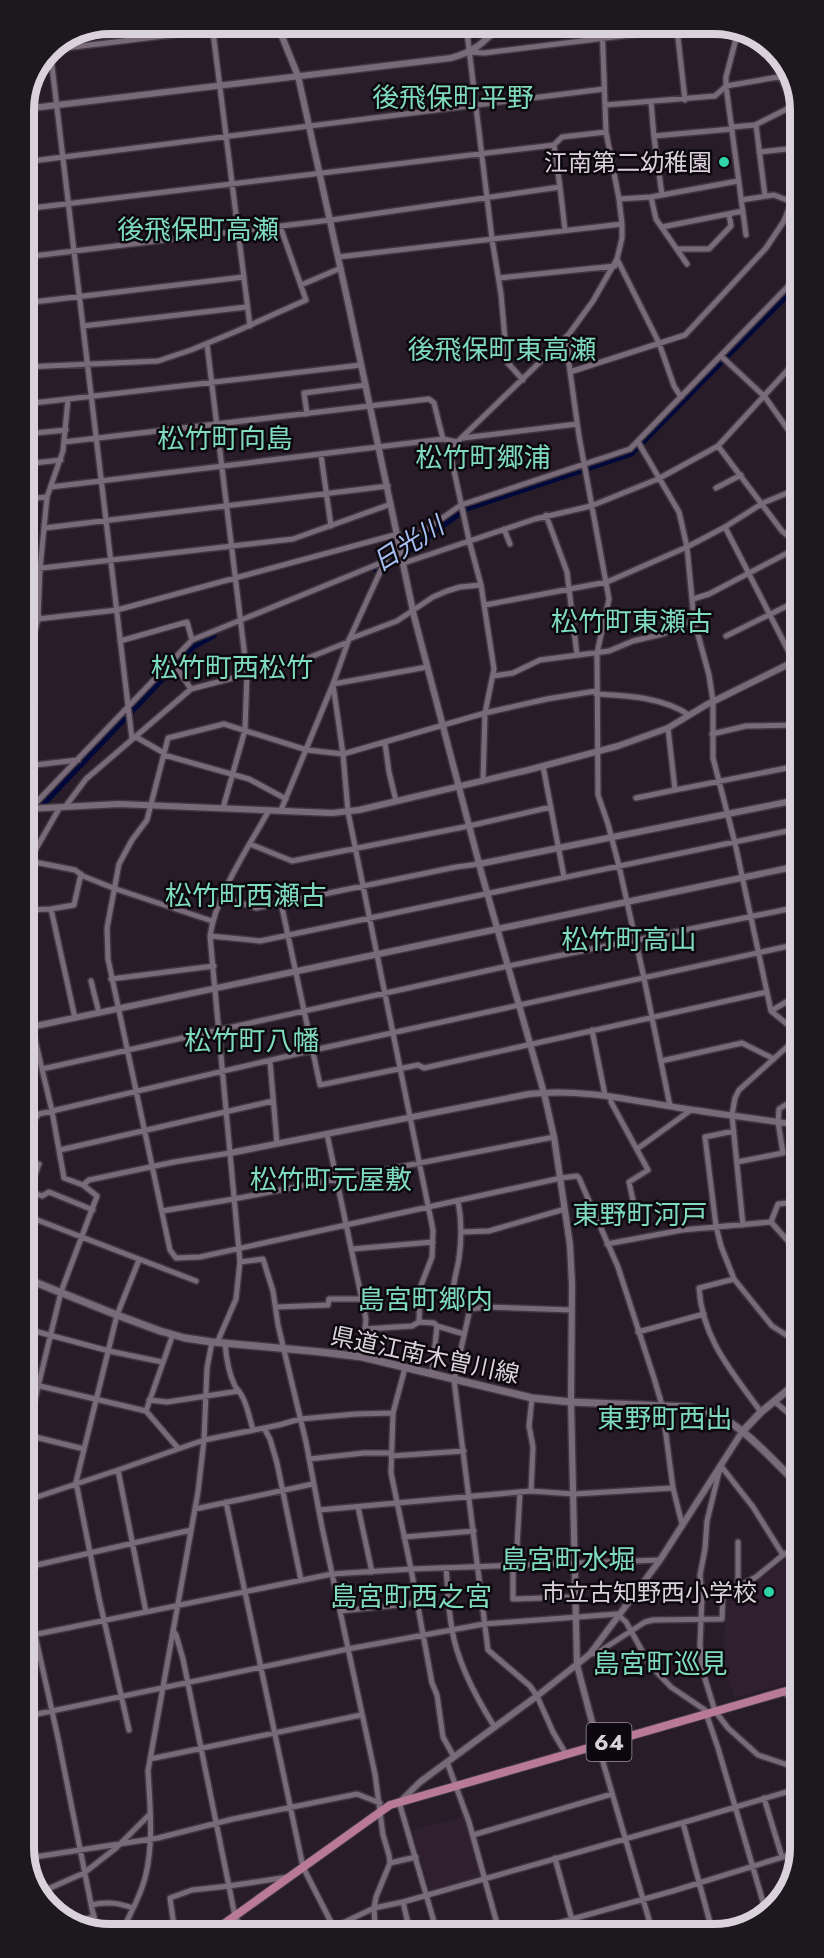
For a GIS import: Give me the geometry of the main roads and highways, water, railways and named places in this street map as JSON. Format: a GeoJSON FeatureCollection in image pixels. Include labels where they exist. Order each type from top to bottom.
{"type":"FeatureCollection","features":[{"type":"Feature","properties":{"kind":"main road","name":"県道江南木曽川線"},"geometry":{"type":"LineString","coordinates":[[34,1282],[117,1315],[173,1334],[218,1343],[362,1357],[532,1398],[689,1407],[707,1411],[742,1432],[790,1477]]}},
{"type":"Feature","properties":{"kind":"main road"},"geometry":{"type":"LineString","coordinates":[[742,1432],[761,1412],[790,1388]]}},
{"type":"Feature","properties":{"kind":"main road","name":"64"},"geometry":{"type":"LineString","coordinates":[[225,1923],[303,1867],[380,1807],[790,1690]]}},
{"type":"Feature","properties":{"kind":"waterway","name":"日光川"},"geometry":{"type":"LineString","coordinates":[[376,567],[392,560],[465,507],[630,452],[790,289]]}},
{"type":"Feature","properties":{"kind":"waterway","name":"日光川"},"geometry":{"type":"LineString","coordinates":[[35,810],[192,645],[212,634]]}},
{"type":"Feature","properties":{"kind":"place","name":"江南第二幼稚園"},"geometry":{"type":"Point","coordinates":[724,162]}},
{"type":"Feature","properties":{"kind":"place","name":"市立古知野西小学校"},"geometry":{"type":"Point","coordinates":[769,1592]}},
{"type":"Feature","properties":{"kind":"district","name":"後飛保町平野"},"geometry":{"type":"Point","coordinates":[453,97]}},
{"type":"Feature","properties":{"kind":"district","name":"後飛保町高瀬"},"geometry":{"type":"Point","coordinates":[198,229]}},
{"type":"Feature","properties":{"kind":"district","name":"後飛保町東高瀬"},"geometry":{"type":"Point","coordinates":[502,349]}},
{"type":"Feature","properties":{"kind":"district","name":"松竹町向島"},"geometry":{"type":"Point","coordinates":[225,438]}},
{"type":"Feature","properties":{"kind":"district","name":"松竹町郷浦"},"geometry":{"type":"Point","coordinates":[483,457]}},
{"type":"Feature","properties":{"kind":"district","name":"松竹町東瀬古"},"geometry":{"type":"Point","coordinates":[632,621]}},
{"type":"Feature","properties":{"kind":"district","name":"松竹町西松竹"},"geometry":{"type":"Point","coordinates":[232,667]}},
{"type":"Feature","properties":{"kind":"district","name":"松竹町西瀬古"},"geometry":{"type":"Point","coordinates":[246,895]}},
{"type":"Feature","properties":{"kind":"district","name":"松竹町高山"},"geometry":{"type":"Point","coordinates":[629,939]}},
{"type":"Feature","properties":{"kind":"district","name":"松竹町八幡"},"geometry":{"type":"Point","coordinates":[252,1040]}},
{"type":"Feature","properties":{"kind":"district","name":"松竹町元屋敷"},"geometry":{"type":"Point","coordinates":[331,1179]}},
{"type":"Feature","properties":{"kind":"district","name":"東野町河戸"},"geometry":{"type":"Point","coordinates":[640,1214]}},
{"type":"Feature","properties":{"kind":"district","name":"島宮町郷内"},"geometry":{"type":"Point","coordinates":[425,1299]}},
{"type":"Feature","properties":{"kind":"district","name":"東野町西出"},"geometry":{"type":"Point","coordinates":[665,1418]}},
{"type":"Feature","properties":{"kind":"district","name":"島宮町水堀"},"geometry":{"type":"Point","coordinates":[568,1559]}},
{"type":"Feature","properties":{"kind":"district","name":"島宮町西之宮"},"geometry":{"type":"Point","coordinates":[411,1596]}},
{"type":"Feature","properties":{"kind":"district","name":"島宮町巡見"},"geometry":{"type":"Point","coordinates":[660,1663]}}]}
